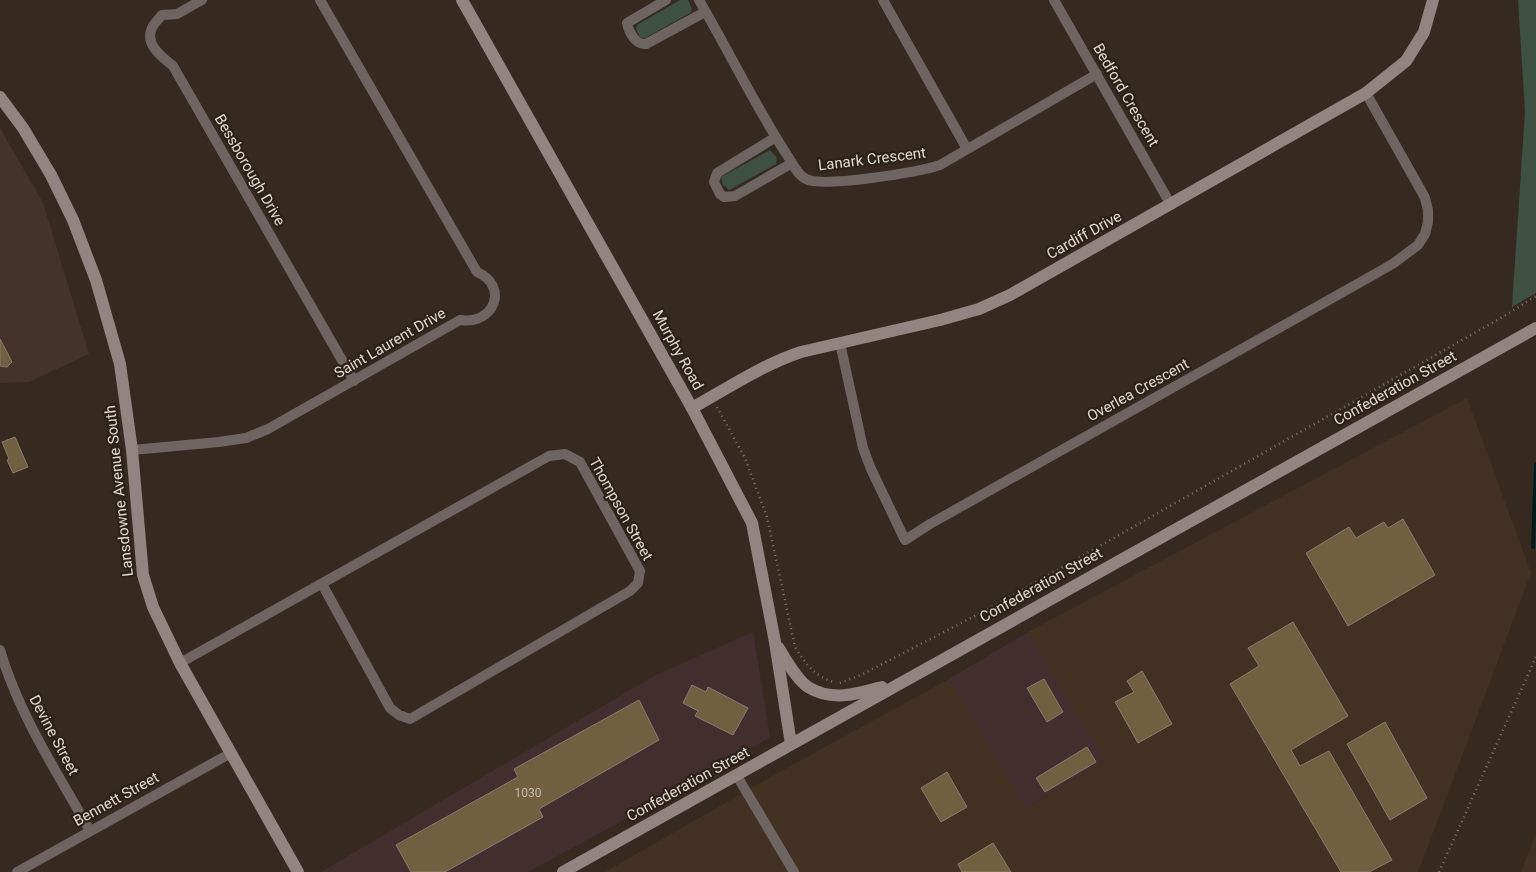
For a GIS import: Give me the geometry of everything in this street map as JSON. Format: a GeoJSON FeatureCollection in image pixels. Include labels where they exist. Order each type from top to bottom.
{"type":"FeatureCollection","features":[{"type":"Feature","properties":{"kind":"street","name":"Bessborough Drive"},"geometry":{"type":"LineString","coordinates":[[202,0],[177,14],[162,15],[152,27],[150,38],[157,52],[173,66],[354,381]]}},
{"type":"Feature","properties":{"kind":"street","name":"Saint Laurent Drive"},"geometry":{"type":"LineString","coordinates":[[132,450],[246,438],[268,429],[460,320],[470,322],[481,319],[489,312],[493,303],[494,293],[491,283],[485,276],[477,272],[320,0]]}},
{"type":"Feature","properties":{"kind":"street","name":"Murphy Road"},"geometry":{"type":"LineString","coordinates":[[462,0],[692,408],[752,523],[775,642],[791,744]]}},
{"type":"Feature","properties":{"kind":"street"},"geometry":{"type":"LineString","coordinates":[[666,0],[627,23],[637,42],[646,44],[706,12]]}},
{"type":"Feature","properties":{"kind":"street","name":"Lanark Crescent"},"geometry":{"type":"LineString","coordinates":[[699,0],[792,163],[805,178],[816,182],[831,182],[925,170],[940,165],[1096,74]]}},
{"type":"Feature","properties":{"kind":"street"},"geometry":{"type":"LineString","coordinates":[[883,0],[967,149]]}},
{"type":"Feature","properties":{"kind":"street","name":"Bedford Crescent"},"geometry":{"type":"LineString","coordinates":[[1054,0],[1170,205]]}},
{"type":"Feature","properties":{"kind":"street","name":"Cardiff Drive"},"geometry":{"type":"LineString","coordinates":[[692,408],[769,364],[801,352],[940,320],[985,306],[1018,290],[1366,93],[1406,61],[1424,32],[1432,0]]}},
{"type":"Feature","properties":{"kind":"street","name":"Overlea Crescent"},"geometry":{"type":"LineString","coordinates":[[840,343],[863,448],[905,540],[939,519],[1375,274],[1394,263],[1418,245],[1428,222],[1425,198],[1366,93]]}},
{"type":"Feature","properties":{"kind":"street","name":"Lansdowne Avenue South"},"geometry":{"type":"LineString","coordinates":[[0,97],[23,128],[51,175],[73,220],[96,280],[120,364],[132,450],[143,575],[153,607],[180,663],[298,872]]}},
{"type":"Feature","properties":{"kind":"street"},"geometry":{"type":"LineString","coordinates":[[776,137],[717,173],[714,182],[720,194],[724,197],[735,196],[792,163]]}},
{"type":"Feature","properties":{"kind":"street","name":"Confederation Street"},"geometry":{"type":"LineString","coordinates":[[563,872],[1536,328]]}},
{"type":"Feature","properties":{"kind":"street","name":"Thompson Street"},"geometry":{"type":"LineString","coordinates":[[180,663],[549,456],[565,454],[580,462],[640,570],[638,583],[630,591],[410,719],[399,715],[390,708],[322,584]]}},
{"type":"Feature","properties":{"kind":"street"},"geometry":{"type":"LineString","coordinates":[[775,642],[790,666],[807,686],[830,695],[856,694],[904,680]]}},
{"type":"Feature","properties":{"kind":"street","name":"Devine Street"},"geometry":{"type":"LineString","coordinates":[[0,650],[8,678],[25,716],[90,831]]}},
{"type":"Feature","properties":{"kind":"street","name":"Bennett Street"},"geometry":{"type":"LineString","coordinates":[[17,872],[231,753]]}},
{"type":"Feature","properties":{"kind":"street"},"geometry":{"type":"LineString","coordinates":[[737,776],[794,872]]}},
{"type":"Feature","properties":{"kind":"path"},"geometry":{"type":"LineString","coordinates":[[712,397],[745,458],[767,517],[796,647],[806,664],[819,678],[838,684],[863,674],[996,605],[1506,315],[1536,296]]}},
{"type":"Feature","properties":{"kind":"path"},"geometry":{"type":"LineString","coordinates":[[1440,872],[1536,657]]}},
{"type":"Feature","properties":{"kind":"shaded area"},"geometry":{"type":"Polygon","coordinates":[[[0,128],[43,203],[89,354],[29,382],[0,383],[0,128]]]}},
{"type":"Feature","properties":{"kind":"shaded area"},"geometry":{"type":"Polygon","coordinates":[[[1467,398],[1531,573],[1418,872],[605,872],[767,779],[949,679],[1026,808],[1105,761],[1028,632],[1467,398]]]}},
{"type":"Feature","properties":{"kind":"shaded area"},"geometry":{"type":"Polygon","coordinates":[[[753,632],[770,737],[706,775],[528,872],[321,872],[654,676],[753,632]]]}},
{"type":"Feature","properties":{"kind":"shaded area"},"geometry":{"type":"Polygon","coordinates":[[[1028,632],[1105,761],[1026,808],[949,679],[1028,632]]]}},
{"type":"Feature","properties":{"kind":"shaded area"},"geometry":{"type":"Polygon","coordinates":[[[1536,834],[1536,872],[1521,872],[1536,834]]]}},
{"type":"Feature","properties":{"kind":"green space"},"geometry":{"type":"Polygon","coordinates":[[[680,0],[688,0],[692,9],[690,13],[645,38],[640,37],[636,29],[637,25],[680,0]]]}},
{"type":"Feature","properties":{"kind":"green space"},"geometry":{"type":"Polygon","coordinates":[[[1518,0],[1536,0],[1536,293],[1512,307],[1525,112],[1518,0]]]}},
{"type":"Feature","properties":{"kind":"green space"},"geometry":{"type":"Polygon","coordinates":[[[770,150],[777,158],[776,164],[729,190],[723,185],[721,177],[770,150]]]}},
{"type":"Feature","properties":{"kind":"building"},"geometry":{"type":"Polygon","coordinates":[[[0,339],[12,362],[7,367],[0,366],[0,339]]]}},
{"type":"Feature","properties":{"kind":"building"},"geometry":{"type":"Polygon","coordinates":[[[15,437],[28,467],[13,473],[2,442],[15,437]]]}},
{"type":"Feature","properties":{"kind":"building"},"geometry":{"type":"Polygon","coordinates":[[[1403,519],[1435,575],[1348,626],[1306,553],[1349,527],[1356,538],[1384,522],[1388,528],[1403,519]]]}},
{"type":"Feature","properties":{"kind":"building"},"geometry":{"type":"Polygon","coordinates":[[[1293,622],[1348,716],[1291,750],[1300,766],[1329,751],[1392,860],[1369,872],[1341,872],[1230,684],[1259,666],[1248,648],[1293,622]]]}},
{"type":"Feature","properties":{"kind":"building"},"geometry":{"type":"Polygon","coordinates":[[[1142,671],[1172,724],[1138,743],[1115,702],[1134,692],[1127,681],[1142,671]]]}},
{"type":"Feature","properties":{"kind":"building"},"geometry":{"type":"Polygon","coordinates":[[[1044,679],[1063,712],[1047,722],[1027,688],[1044,679]]]}},
{"type":"Feature","properties":{"kind":"building"},"geometry":{"type":"Polygon","coordinates":[[[692,685],[706,692],[708,687],[748,708],[733,735],[695,716],[698,711],[683,703],[692,685]]]}},
{"type":"Feature","properties":{"kind":"building"},"geometry":{"type":"Polygon","coordinates":[[[639,700],[659,740],[539,809],[543,817],[445,872],[411,872],[396,845],[518,777],[514,769],[639,700]]]}},
{"type":"Feature","properties":{"kind":"building"},"geometry":{"type":"Polygon","coordinates":[[[1385,722],[1427,798],[1390,820],[1347,744],[1385,722]]]}},
{"type":"Feature","properties":{"kind":"building"},"geometry":{"type":"Polygon","coordinates":[[[1087,747],[1096,762],[1045,792],[1036,778],[1087,747]]]}},
{"type":"Feature","properties":{"kind":"building"},"geometry":{"type":"Polygon","coordinates":[[[947,772],[967,807],[941,822],[921,788],[947,772]]]}},
{"type":"Feature","properties":{"kind":"building"},"geometry":{"type":"Polygon","coordinates":[[[993,843],[1011,872],[962,872],[958,864],[993,843]]]}},
{"type":"Feature","properties":{"kind":"waterway"},"geometry":{"type":"LineString","coordinates":[[1533,547],[1536,464]]}}]}
